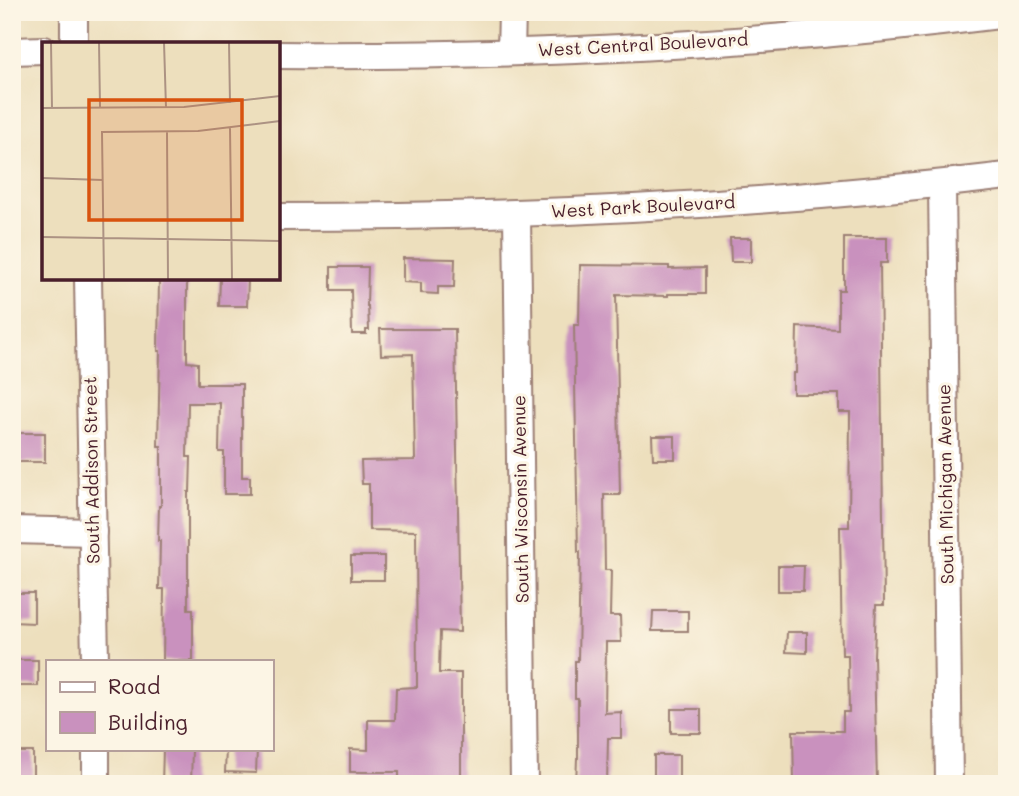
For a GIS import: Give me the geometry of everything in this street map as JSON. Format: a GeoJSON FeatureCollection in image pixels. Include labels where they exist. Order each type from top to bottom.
{"type":"FeatureCollection","features":[{"type":"Feature","properties":{"kind":"street"},"geometry":{"type":"LineString","coordinates":[[74,12],[74,42]]}},
{"type":"Feature","properties":{"kind":"street"},"geometry":{"type":"LineString","coordinates":[[511,52],[512,12]]}},
{"type":"Feature","properties":{"kind":"street","name":"West Central Boulevard"},"geometry":{"type":"LineString","coordinates":[[280,55],[648,47],[819,35],[939,17],[1007,14]]}},
{"type":"Feature","properties":{"kind":"street"},"geometry":{"type":"LineString","coordinates":[[12,51],[42,50]]}},
{"type":"Feature","properties":{"kind":"street","name":"West Park Boulevard"},"geometry":{"type":"LineString","coordinates":[[280,217],[517,214],[730,203],[1007,176]]}},
{"type":"Feature","properties":{"kind":"street","name":"South Michigan Avenue"},"geometry":{"type":"LineString","coordinates":[[942,184],[949,784]]}},
{"type":"Feature","properties":{"kind":"street","name":"South Wisconsin Avenue"},"geometry":{"type":"LineString","coordinates":[[517,214],[524,784]]}},
{"type":"Feature","properties":{"kind":"street","name":"South Addison Street"},"geometry":{"type":"LineString","coordinates":[[88,280],[95,660]]}},
{"type":"Feature","properties":{"kind":"street"},"geometry":{"type":"LineString","coordinates":[[12,530],[93,532]]}},
{"type":"Feature","properties":{"kind":"street"},"geometry":{"type":"LineString","coordinates":[[96,750],[96,784]]}},
{"type":"Feature","properties":{"kind":"building"},"geometry":{"type":"Polygon","coordinates":[[[730,238],[751,238],[751,262],[731,262],[730,238]]]}},
{"type":"Feature","properties":{"kind":"building"},"geometry":{"type":"Polygon","coordinates":[[[844,238],[887,238],[887,263],[880,263],[884,605],[876,605],[874,656],[877,784],[794,784],[793,731],[843,731],[843,712],[849,712],[848,655],[842,655],[840,527],[849,527],[850,412],[839,412],[839,394],[793,394],[797,327],[838,329],[838,290],[844,290],[844,238]]]}},
{"type":"Feature","properties":{"kind":"building"},"geometry":{"type":"Polygon","coordinates":[[[403,258],[455,259],[454,287],[438,287],[438,294],[421,293],[421,283],[403,282],[403,258]]]}},
{"type":"Feature","properties":{"kind":"building"},"geometry":{"type":"Polygon","coordinates":[[[580,265],[705,268],[705,294],[616,295],[620,495],[604,495],[605,570],[611,570],[610,616],[620,616],[621,642],[606,642],[605,713],[621,712],[621,738],[608,738],[607,784],[576,784],[578,698],[575,698],[575,661],[578,661],[580,552],[574,325],[579,325],[580,265]]]}},
{"type":"Feature","properties":{"kind":"building"},"geometry":{"type":"Polygon","coordinates":[[[331,267],[368,267],[369,330],[366,330],[366,334],[352,334],[351,290],[331,290],[331,267]]]}},
{"type":"Feature","properties":{"kind":"building"},"geometry":{"type":"Polygon","coordinates":[[[159,280],[187,280],[187,362],[198,363],[198,384],[242,384],[242,477],[250,477],[250,494],[224,494],[224,452],[219,452],[220,403],[188,403],[187,457],[191,457],[188,492],[188,609],[193,609],[193,660],[163,660],[164,589],[159,589],[158,541],[161,446],[158,446],[159,280]]]}},
{"type":"Feature","properties":{"kind":"building"},"geometry":{"type":"Polygon","coordinates":[[[220,280],[248,280],[247,306],[219,306],[220,280]]]}},
{"type":"Feature","properties":{"kind":"building"},"geometry":{"type":"Polygon","coordinates":[[[380,329],[455,329],[460,632],[440,631],[439,673],[461,673],[461,784],[399,784],[399,772],[350,772],[350,749],[368,750],[368,720],[395,720],[396,688],[417,687],[416,531],[369,530],[369,484],[362,484],[361,461],[415,460],[413,354],[381,355],[380,329]]]}},
{"type":"Feature","properties":{"kind":"building"},"geometry":{"type":"Polygon","coordinates":[[[12,433],[45,433],[45,462],[12,462],[12,433]]]}},
{"type":"Feature","properties":{"kind":"building"},"geometry":{"type":"Polygon","coordinates":[[[652,436],[675,436],[675,459],[653,459],[652,436]]]}},
{"type":"Feature","properties":{"kind":"building"},"geometry":{"type":"Polygon","coordinates":[[[351,556],[384,556],[384,580],[351,580],[351,556]]]}},
{"type":"Feature","properties":{"kind":"building"},"geometry":{"type":"Polygon","coordinates":[[[778,566],[804,566],[803,591],[778,591],[778,566]]]}},
{"type":"Feature","properties":{"kind":"building"},"geometry":{"type":"Polygon","coordinates":[[[12,593],[34,593],[34,623],[12,622],[12,593]]]}},
{"type":"Feature","properties":{"kind":"building"},"geometry":{"type":"Polygon","coordinates":[[[653,611],[688,611],[688,631],[652,631],[653,611]]]}},
{"type":"Feature","properties":{"kind":"building"},"geometry":{"type":"Polygon","coordinates":[[[787,632],[807,632],[807,653],[786,652],[787,632]]]}},
{"type":"Feature","properties":{"kind":"building"},"geometry":{"type":"Polygon","coordinates":[[[12,660],[38,660],[38,686],[12,686],[12,660]]]}},
{"type":"Feature","properties":{"kind":"building"},"geometry":{"type":"Polygon","coordinates":[[[671,709],[701,709],[701,733],[671,733],[671,709]]]}},
{"type":"Feature","properties":{"kind":"building"},"geometry":{"type":"Polygon","coordinates":[[[163,750],[192,750],[191,784],[162,784],[163,750]]]}},
{"type":"Feature","properties":{"kind":"building"},"geometry":{"type":"Polygon","coordinates":[[[226,750],[257,750],[256,773],[225,772],[226,750]]]}},
{"type":"Feature","properties":{"kind":"building"},"geometry":{"type":"Polygon","coordinates":[[[12,752],[33,752],[33,781],[12,781],[12,752]]]}},
{"type":"Feature","properties":{"kind":"building"},"geometry":{"type":"Polygon","coordinates":[[[654,755],[679,755],[679,781],[654,780],[654,755]]]}}]}
